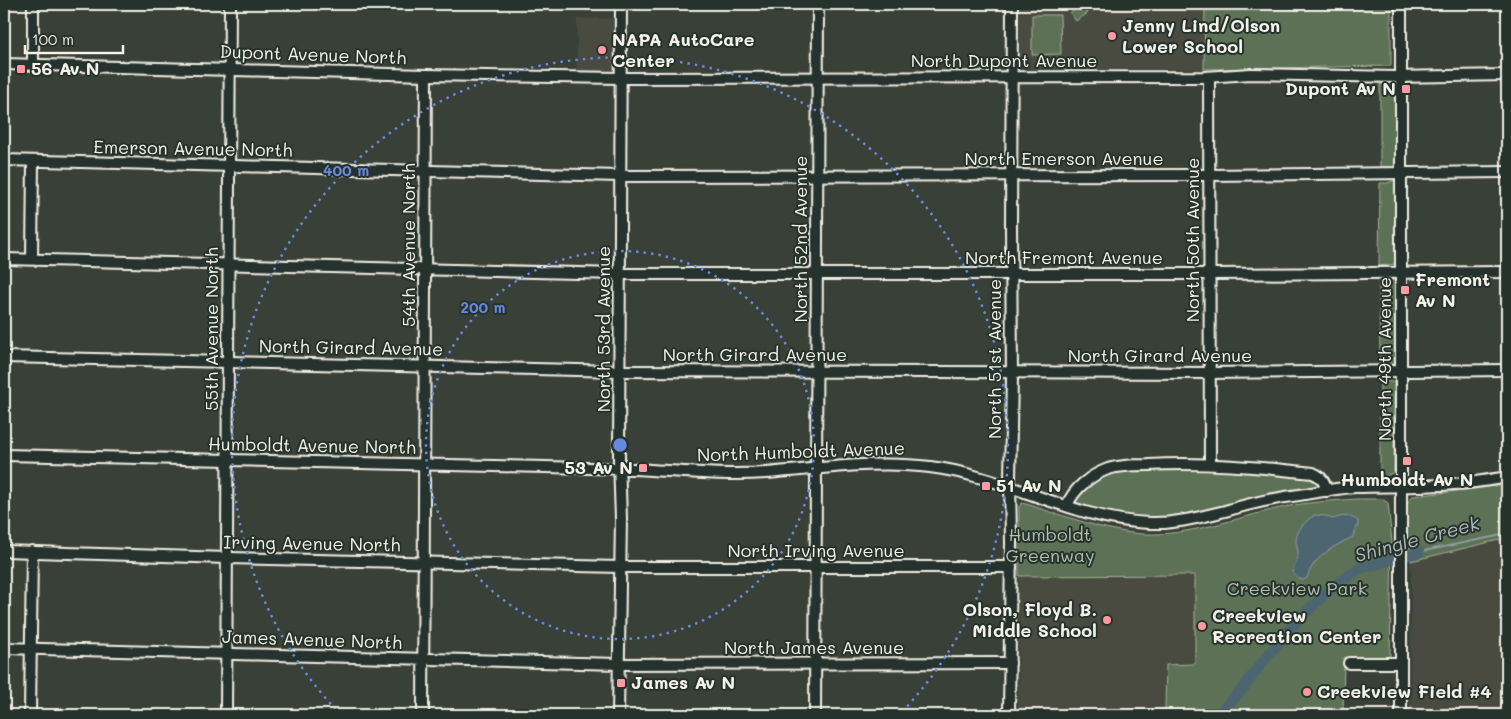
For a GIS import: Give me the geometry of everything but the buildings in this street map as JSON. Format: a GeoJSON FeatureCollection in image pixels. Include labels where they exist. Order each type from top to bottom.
{"type":"FeatureCollection","features":[{"type":"Feature","properties":{"kind":"street"},"geometry":{"type":"LineString","coordinates":[[33,4],[33,64]]}},
{"type":"Feature","properties":{"kind":"street","name":"55th Avenue North"},"geometry":{"type":"LineString","coordinates":[[226,715],[230,4]]}},
{"type":"Feature","properties":{"kind":"street","name":"North 53rd Avenue"},"geometry":{"type":"LineString","coordinates":[[618,715],[621,4]]}},
{"type":"Feature","properties":{"kind":"street","name":"North 52nd Avenue"},"geometry":{"type":"LineString","coordinates":[[815,715],[818,4]]}},
{"type":"Feature","properties":{"kind":"street","name":"North 51st Avenue"},"geometry":{"type":"LineString","coordinates":[[1010,715],[1012,4]]}},
{"type":"Feature","properties":{"kind":"street","name":"North 49th Avenue"},"geometry":{"type":"LineString","coordinates":[[1401,4],[1401,715]]}},
{"type":"Feature","properties":{"kind":"street","name":"Dupont Avenue North"},"geometry":{"type":"LineString","coordinates":[[4,64],[621,78]]}},
{"type":"Feature","properties":{"kind":"street","name":"North Dupont Avenue"},"geometry":{"type":"LineString","coordinates":[[621,78],[1209,76],[1251,74],[1507,75]]}},
{"type":"Feature","properties":{"kind":"street","name":"54th Avenue North"},"geometry":{"type":"LineString","coordinates":[[423,715],[426,75]]}},
{"type":"Feature","properties":{"kind":"street","name":"North 50th Avenue"},"geometry":{"type":"LineString","coordinates":[[1209,76],[1210,464]]}},
{"type":"Feature","properties":{"kind":"street","name":"Emerson Avenue North"},"geometry":{"type":"LineString","coordinates":[[4,160],[620,176]]}},
{"type":"Feature","properties":{"kind":"street"},"geometry":{"type":"LineString","coordinates":[[32,259],[33,161]]}},
{"type":"Feature","properties":{"kind":"street","name":"North Emerson Avenue"},"geometry":{"type":"LineString","coordinates":[[620,176],[1012,176],[1507,172]]}},
{"type":"Feature","properties":{"kind":"street","name":"North Fremont Avenue"},"geometry":{"type":"LineString","coordinates":[[4,259],[620,274],[1507,272]]}},
{"type":"Feature","properties":{"kind":"street","name":"North Girard Avenue"},"geometry":{"type":"LineString","coordinates":[[4,357],[620,371],[1209,373],[1507,370]]}},
{"type":"Feature","properties":{"kind":"street","name":"Humboldt Avenue North"},"geometry":{"type":"LineString","coordinates":[[4,455],[620,469]]}},
{"type":"Feature","properties":{"kind":"street"},"geometry":{"type":"LineString","coordinates":[[1067,506],[1070,498],[1094,476],[1109,469],[1122,466],[1210,464],[1313,473],[1321,476],[1327,491]]}},
{"type":"Feature","properties":{"kind":"street","name":"North Humboldt Avenue"},"geometry":{"type":"LineString","coordinates":[[620,469],[764,473],[842,465],[924,466],[961,472],[990,480],[1102,516],[1130,521],[1159,522],[1191,519],[1255,503],[1354,487],[1457,484],[1507,478]]}},
{"type":"Feature","properties":{"kind":"street","name":"Irving Avenue North"},"geometry":{"type":"LineString","coordinates":[[4,551],[620,567]]}},
{"type":"Feature","properties":{"kind":"street"},"geometry":{"type":"LineString","coordinates":[[30,715],[32,551]]}},
{"type":"Feature","properties":{"kind":"street","name":"North Irving Avenue"},"geometry":{"type":"LineString","coordinates":[[620,567],[1011,567]]}},
{"type":"Feature","properties":{"kind":"street","name":"James Avenue North"},"geometry":{"type":"LineString","coordinates":[[4,648],[619,664]]}},
{"type":"Feature","properties":{"kind":"street","name":"North James Avenue"},"geometry":{"type":"LineString","coordinates":[[619,664],[816,665],[1010,663]]}},
{"type":"Feature","properties":{"kind":"street"},"geometry":{"type":"LineString","coordinates":[[1349,663],[1401,663]]}},
{"type":"Feature","properties":{"kind":"shaded area","name":"Jenny Lind/Olson Lower School"},"geometry":{"type":"Polygon","coordinates":[[[1020,4],[1205,4],[1204,69],[1020,69],[1020,4]]]}},
{"type":"Feature","properties":{"kind":"shaded area"},"geometry":{"type":"Polygon","coordinates":[[[618,18],[616,72],[614,74],[577,74],[577,19],[618,18]]]}},
{"type":"Feature","properties":{"kind":"shaded area"},"geometry":{"type":"Polygon","coordinates":[[[1507,538],[1507,715],[1410,715],[1411,561],[1507,538]]]}},
{"type":"Feature","properties":{"kind":"shaded area","name":"Olson, Floyd B. Middle School"},"geometry":{"type":"Polygon","coordinates":[[[1195,575],[1195,664],[1166,710],[1124,710],[1123,715],[1018,715],[1019,576],[1195,575]]]}},
{"type":"Feature","properties":{"kind":"green space"},"geometry":{"type":"Polygon","coordinates":[[[1205,4],[1391,4],[1391,66],[1204,69],[1205,4]]]}},
{"type":"Feature","properties":{"kind":"green space"},"geometry":{"type":"Polygon","coordinates":[[[1082,5],[1088,13],[1076,21],[1070,13],[1082,5]]]}},
{"type":"Feature","properties":{"kind":"green space"},"geometry":{"type":"Polygon","coordinates":[[[1032,15],[1060,15],[1061,54],[1032,55],[1032,15]]]}},
{"type":"Feature","properties":{"kind":"green space"},"geometry":{"type":"Polygon","coordinates":[[[1380,84],[1397,87],[1395,167],[1380,167],[1380,84]]]}},
{"type":"Feature","properties":{"kind":"green space"},"geometry":{"type":"Polygon","coordinates":[[[1396,180],[1396,264],[1379,266],[1380,183],[1396,180]]]}},
{"type":"Feature","properties":{"kind":"green space"},"geometry":{"type":"Polygon","coordinates":[[[1396,280],[1396,361],[1395,364],[1380,365],[1379,282],[1396,280]]]}},
{"type":"Feature","properties":{"kind":"green space"},"geometry":{"type":"Polygon","coordinates":[[[1380,381],[1394,382],[1394,472],[1386,476],[1380,476],[1380,381]]]}},
{"type":"Feature","properties":{"kind":"green space","name":"Humboldt Greenway"},"geometry":{"type":"Polygon","coordinates":[[[1148,468],[1231,469],[1316,478],[1321,487],[1188,517],[1155,520],[1132,519],[1075,505],[1075,498],[1094,478],[1118,470],[1148,468]]]}},
{"type":"Feature","properties":{"kind":"green space"},"geometry":{"type":"Polygon","coordinates":[[[1507,484],[1507,538],[1411,561],[1407,532],[1407,503],[1413,496],[1507,484]]]}},
{"type":"Feature","properties":{"kind":"green space","name":"Creekview Park"},"geometry":{"type":"Polygon","coordinates":[[[1356,499],[1382,499],[1388,503],[1392,542],[1390,657],[1344,658],[1343,715],[1124,715],[1124,710],[1165,710],[1166,665],[1195,664],[1195,575],[1019,576],[1019,507],[1022,503],[1108,529],[1131,533],[1161,534],[1212,526],[1289,506],[1356,499]]]}},
{"type":"Feature","properties":{"kind":"water"},"geometry":{"type":"Polygon","coordinates":[[[1315,515],[1326,516],[1332,519],[1348,516],[1358,521],[1358,525],[1353,537],[1319,558],[1307,578],[1303,580],[1297,578],[1292,572],[1298,555],[1296,537],[1302,526],[1315,515]]]}},
{"type":"Feature","properties":{"kind":"waterway","name":"Shingle Creek"},"geometry":{"type":"LineString","coordinates":[[1419,552],[1507,534]]}},
{"type":"Feature","properties":{"kind":"waterway","name":"Shingle Creek"},"geometry":{"type":"LineString","coordinates":[[1217,715],[1242,690],[1292,626],[1331,588],[1359,569],[1419,552]]}},
{"type":"Feature","properties":{"kind":"place","name":"Jenny Lind/Olson Lower School"},"geometry":{"type":"Point","coordinates":[1112,36]}},
{"type":"Feature","properties":{"kind":"place","name":"NAPA AutoCare Center"},"geometry":{"type":"Point","coordinates":[602,50]}},
{"type":"Feature","properties":{"kind":"place","name":"56 Av N"},"geometry":{"type":"Point","coordinates":[21,69]}},
{"type":"Feature","properties":{"kind":"place","name":"Dupont Av N"},"geometry":{"type":"Point","coordinates":[1406,89]}},
{"type":"Feature","properties":{"kind":"place","name":"Fremont Av N"},"geometry":{"type":"Point","coordinates":[1405,290]}},
{"type":"Feature","properties":{"kind":"place","name":"Humboldt Av N"},"geometry":{"type":"Point","coordinates":[1407,461]}},
{"type":"Feature","properties":{"kind":"place","name":"53 Av N"},"geometry":{"type":"Point","coordinates":[643,468]}},
{"type":"Feature","properties":{"kind":"place","name":"51 Av N"},"geometry":{"type":"Point","coordinates":[986,486]}},
{"type":"Feature","properties":{"kind":"place","name":"Olson, Floyd B. Middle School"},"geometry":{"type":"Point","coordinates":[1107,620]}},
{"type":"Feature","properties":{"kind":"place","name":"Creekview Recreation Center"},"geometry":{"type":"Point","coordinates":[1202,626]}},
{"type":"Feature","properties":{"kind":"place","name":"James Av N"},"geometry":{"type":"Point","coordinates":[621,683]}},
{"type":"Feature","properties":{"kind":"place","name":"Creekview Field #4"},"geometry":{"type":"Point","coordinates":[1307,692]}}]}
